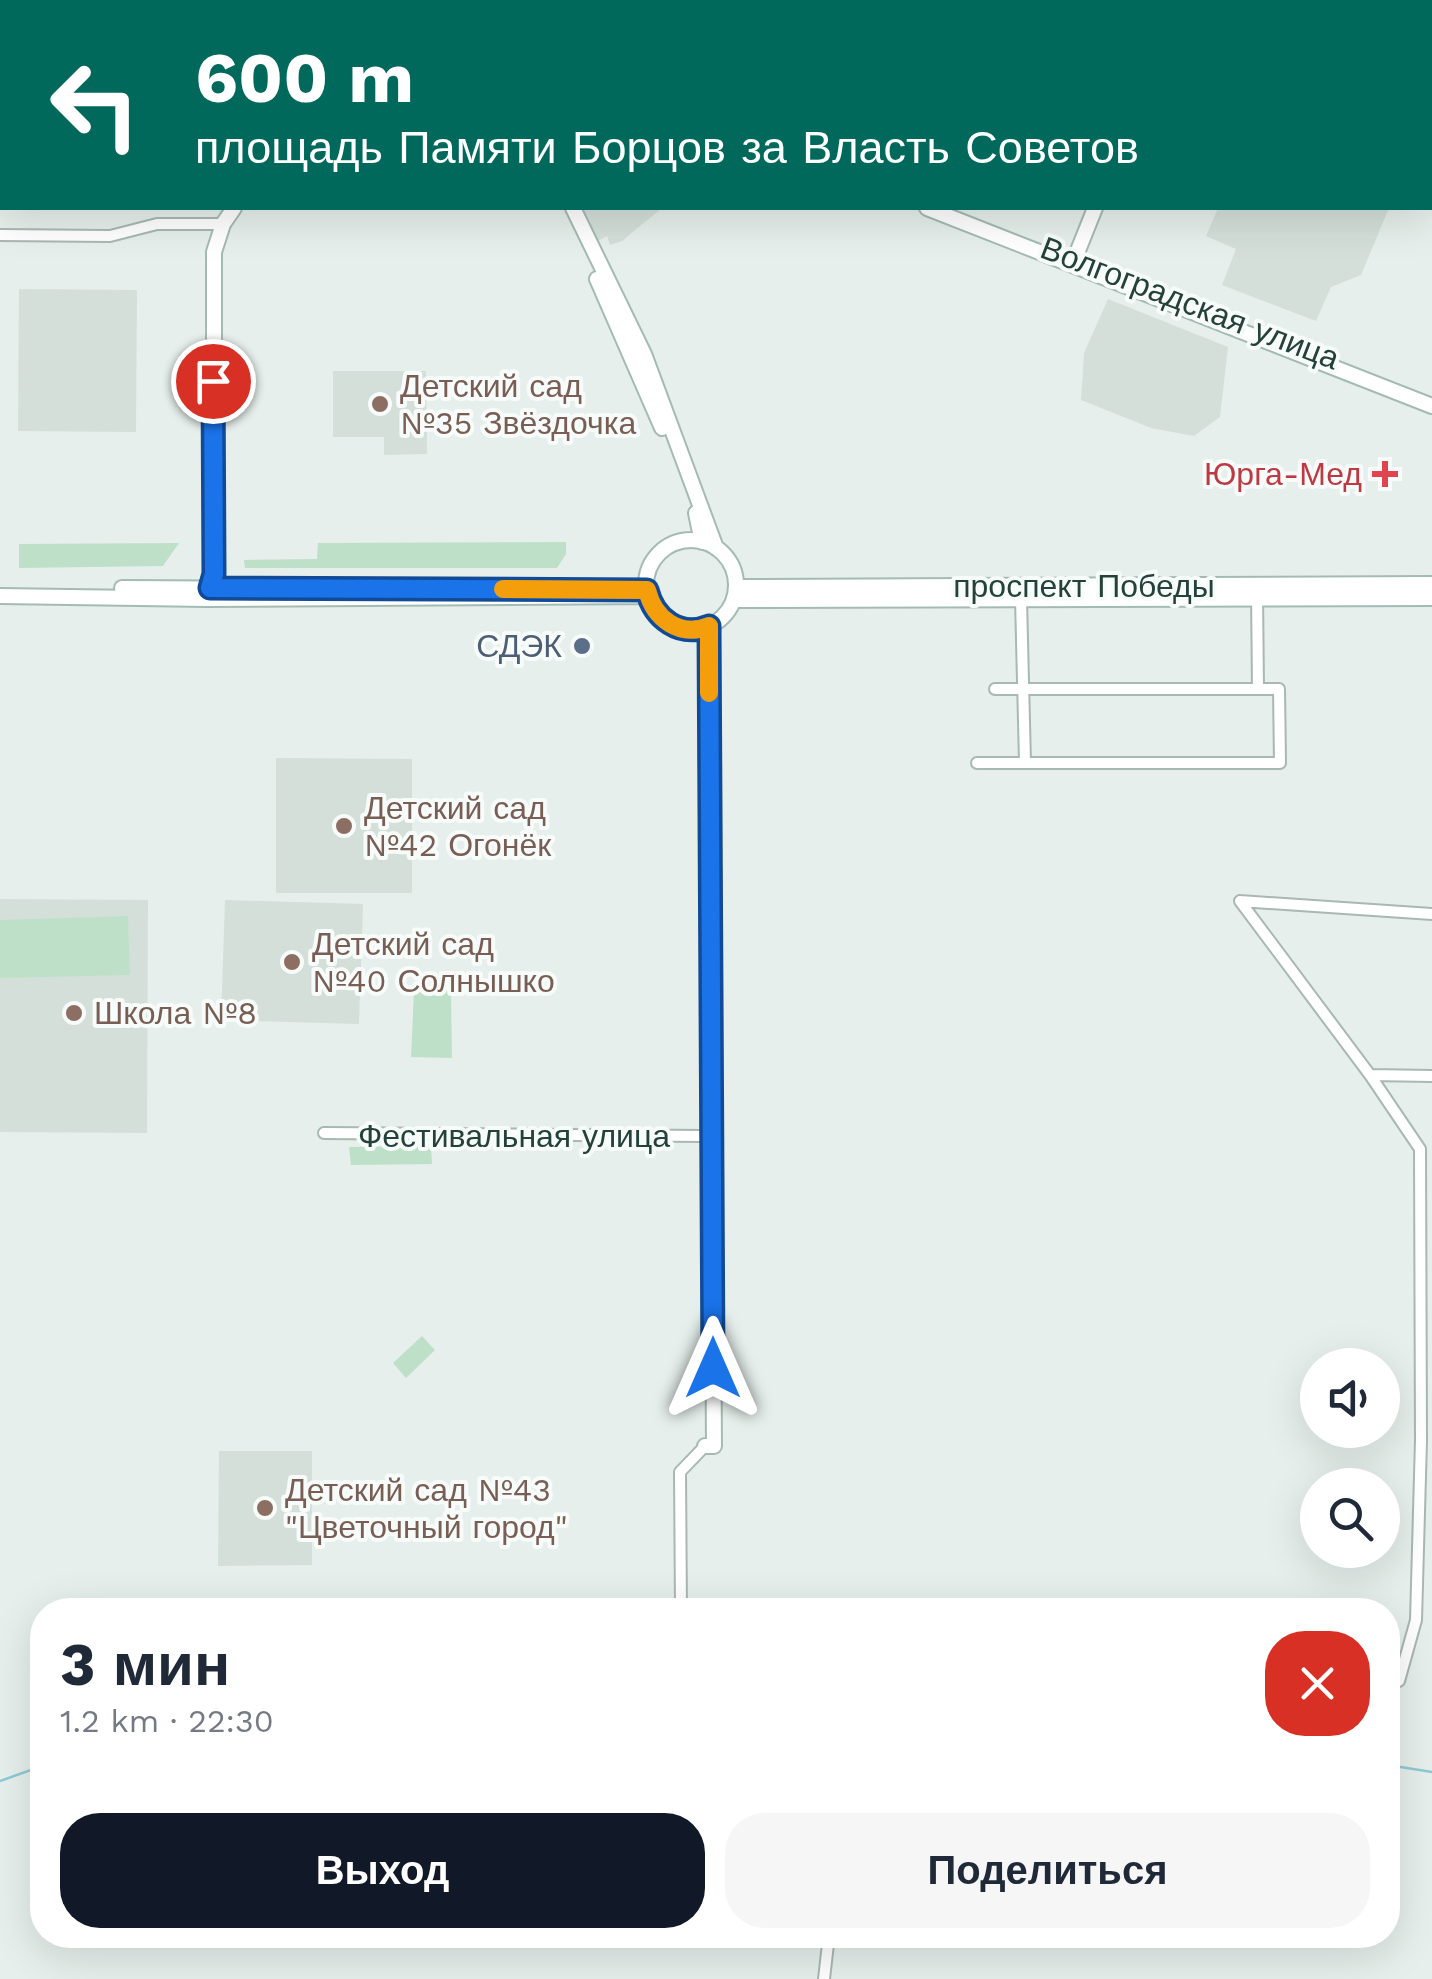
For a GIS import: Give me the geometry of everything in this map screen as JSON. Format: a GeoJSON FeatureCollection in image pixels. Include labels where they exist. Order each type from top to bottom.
{"type":"FeatureCollection","features":[{"type":"Feature","properties":{"kind":"main road"},"geometry":{"type":"LineString","coordinates":[[210,588],[214,574],[214,252],[223,224],[233,210]]}},
{"type":"Feature","properties":{"kind":"main road"},"geometry":{"type":"LineString","coordinates":[[566,210],[634,358],[709,545]]}},
{"type":"Feature","properties":{"kind":"main road"},"geometry":{"type":"LineString","coordinates":[[574,210],[644,354],[709,545]]}},
{"type":"Feature","properties":{"kind":"main road"},"geometry":{"type":"LineString","coordinates":[[932,210],[1432,406]]}},
{"type":"Feature","properties":{"kind":"main road","name":"Волгоградская улица"},"geometry":{"type":"LineString","coordinates":[[953,210],[1432,398]]}},
{"type":"Feature","properties":{"kind":"main road"},"geometry":{"type":"LineString","coordinates":[[1071,256],[1094,210]]}},
{"type":"Feature","properties":{"kind":"main road"},"geometry":{"type":"LineString","coordinates":[[688,540],[709,545],[727,558],[734,572],[735,593],[728,612],[706,627],[677,628],[656,613],[648,593],[652,562],[662,552],[688,540]]}},
{"type":"Feature","properties":{"kind":"main road","name":"проспект Победы"},"geometry":{"type":"LineString","coordinates":[[735,593],[1257,592],[1432,584]]}},
{"type":"Feature","properties":{"kind":"main road"},"geometry":{"type":"LineString","coordinates":[[0,588],[648,593]]}},
{"type":"Feature","properties":{"kind":"main road"},"geometry":{"type":"LineString","coordinates":[[735,593],[1021,599],[1257,592],[1432,598]]}},
{"type":"Feature","properties":{"kind":"main road"},"geometry":{"type":"LineString","coordinates":[[0,596],[207,599],[648,593]]}},
{"type":"Feature","properties":{"kind":"main road"},"geometry":{"type":"LineString","coordinates":[[706,627],[714,1446],[705,1446],[706,627]]}},
{"type":"Feature","properties":{"kind":"street"},"geometry":{"type":"LineString","coordinates":[[0,234],[110,236],[157,224],[223,224]]}},
{"type":"Feature","properties":{"kind":"street"},"geometry":{"type":"LineString","coordinates":[[1257,592],[1258,690]]}},
{"type":"Feature","properties":{"kind":"street"},"geometry":{"type":"LineString","coordinates":[[1021,599],[1025,763]]}},
{"type":"Feature","properties":{"kind":"street"},"geometry":{"type":"LineString","coordinates":[[977,763],[1280,763],[1279,689],[995,689]]}},
{"type":"Feature","properties":{"kind":"street"},"geometry":{"type":"LineString","coordinates":[[1400,1674],[1416,1620],[1427,1440],[1426,1316],[1418,1209],[1420,1149],[1370,1075],[1240,902],[1432,914]]}},
{"type":"Feature","properties":{"kind":"street"},"geometry":{"type":"LineString","coordinates":[[1370,1075],[1432,1076]]}},
{"type":"Feature","properties":{"kind":"street","name":"Фестивальная улица"},"geometry":{"type":"LineString","coordinates":[[324,1133],[704,1136]]}},
{"type":"Feature","properties":{"kind":"street"},"geometry":{"type":"LineString","coordinates":[[1418,1209],[1432,1209]]}},
{"type":"Feature","properties":{"kind":"street"},"geometry":{"type":"LineString","coordinates":[[681,1598],[680,1472],[705,1446]]}},
{"type":"Feature","properties":{"kind":"street"},"geometry":{"type":"LineString","coordinates":[[824,1979],[828,1948]]}},
{"type":"Feature","properties":{"kind":"shaded area"},"geometry":{"type":"Polygon","coordinates":[[[576,210],[660,210],[622,241],[610,245],[607,236],[596,242],[576,210]]]}},
{"type":"Feature","properties":{"kind":"shaded area"},"geometry":{"type":"Polygon","coordinates":[[[1217,210],[1388,210],[1361,275],[1331,287],[1316,321],[1222,285],[1236,249],[1206,236],[1217,210]]]}},
{"type":"Feature","properties":{"kind":"shaded area"},"geometry":{"type":"Polygon","coordinates":[[[19,289],[137,290],[136,432],[18,431],[19,289]]]}},
{"type":"Feature","properties":{"kind":"shaded area"},"geometry":{"type":"Polygon","coordinates":[[[1108,299],[1228,347],[1220,417],[1194,436],[1151,428],[1081,400],[1084,353],[1108,299]]]}},
{"type":"Feature","properties":{"kind":"shaded area","name":"Детский сад №35 Звёздочка"},"geometry":{"type":"Polygon","coordinates":[[[333,371],[426,371],[427,454],[384,455],[384,437],[333,437],[333,371]]]}},
{"type":"Feature","properties":{"kind":"shaded area","name":"Детский сад №42 Огонёк"},"geometry":{"type":"Polygon","coordinates":[[[276,758],[412,759],[412,893],[276,893],[276,758]]]}},
{"type":"Feature","properties":{"kind":"shaded area","name":"Школа №8"},"geometry":{"type":"Polygon","coordinates":[[[0,899],[148,900],[147,1133],[0,1132],[0,899]]]}},
{"type":"Feature","properties":{"kind":"shaded area","name":"Детский сад №40 Солнышко"},"geometry":{"type":"Polygon","coordinates":[[[225,900],[363,904],[359,1024],[221,1020],[225,900]]]}},
{"type":"Feature","properties":{"kind":"shaded area","name":"Детский сад №43 \"Цветочный город\""},"geometry":{"type":"Polygon","coordinates":[[[219,1451],[312,1451],[312,1565],[218,1566],[219,1451]]]}},
{"type":"Feature","properties":{"kind":"green space"},"geometry":{"type":"Polygon","coordinates":[[[566,542],[566,554],[557,568],[245,568],[244,560],[317,559],[318,543],[566,542]]]}},
{"type":"Feature","properties":{"kind":"green space"},"geometry":{"type":"Polygon","coordinates":[[[179,543],[163,566],[19,568],[19,544],[179,543]]]}},
{"type":"Feature","properties":{"kind":"green space"},"geometry":{"type":"Polygon","coordinates":[[[128,916],[130,975],[0,978],[0,920],[128,916]]]}},
{"type":"Feature","properties":{"kind":"green space"},"geometry":{"type":"Polygon","coordinates":[[[451,990],[452,1058],[411,1057],[414,991],[451,990]]]}},
{"type":"Feature","properties":{"kind":"green space"},"geometry":{"type":"Polygon","coordinates":[[[431,1146],[432,1164],[351,1165],[349,1147],[431,1146]]]}},
{"type":"Feature","properties":{"kind":"green space"},"geometry":{"type":"Polygon","coordinates":[[[422,1336],[435,1350],[406,1378],[393,1363],[422,1336]]]}},
{"type":"Feature","properties":{"kind":"waterway"},"geometry":{"type":"LineString","coordinates":[[1400,1767],[1432,1772]]}},
{"type":"Feature","properties":{"kind":"waterway"},"geometry":{"type":"LineString","coordinates":[[0,1781],[30,1770]]}},
{"type":"Feature","properties":{"kind":"slow traffic"},"geometry":{"type":"LineString","coordinates":[[503,589],[647,590],[656,613],[666,622],[690,630],[709,626],[709,693]]}},
{"type":"Feature","properties":{"kind":"place","name":"Детский сад №35 Звёздочка"},"geometry":{"type":"Point","coordinates":[380,404]}},
{"type":"Feature","properties":{"kind":"place","name":"Юрга-Мед"},"geometry":{"type":"Point","coordinates":[1385,474]}},
{"type":"Feature","properties":{"kind":"place","name":"СДЭК"},"geometry":{"type":"Point","coordinates":[582,646]}},
{"type":"Feature","properties":{"kind":"place","name":"Детский сад №42 Огонёк"},"geometry":{"type":"Point","coordinates":[344,826]}},
{"type":"Feature","properties":{"kind":"place","name":"Детский сад №40 Солнышко"},"geometry":{"type":"Point","coordinates":[292,962]}},
{"type":"Feature","properties":{"kind":"place","name":"Школа №8"},"geometry":{"type":"Point","coordinates":[74,1013]}},
{"type":"Feature","properties":{"kind":"place","name":"Детский сад №43 \"Цветочный город\""},"geometry":{"type":"Point","coordinates":[265,1508]}},
{"type":"Feature","properties":{"kind":"route"},"geometry":{"type":"LineString","coordinates":[[213,381],[214,574],[210,588],[647,590],[656,613],[666,622],[690,630],[709,626],[713,1368]]}}]}
